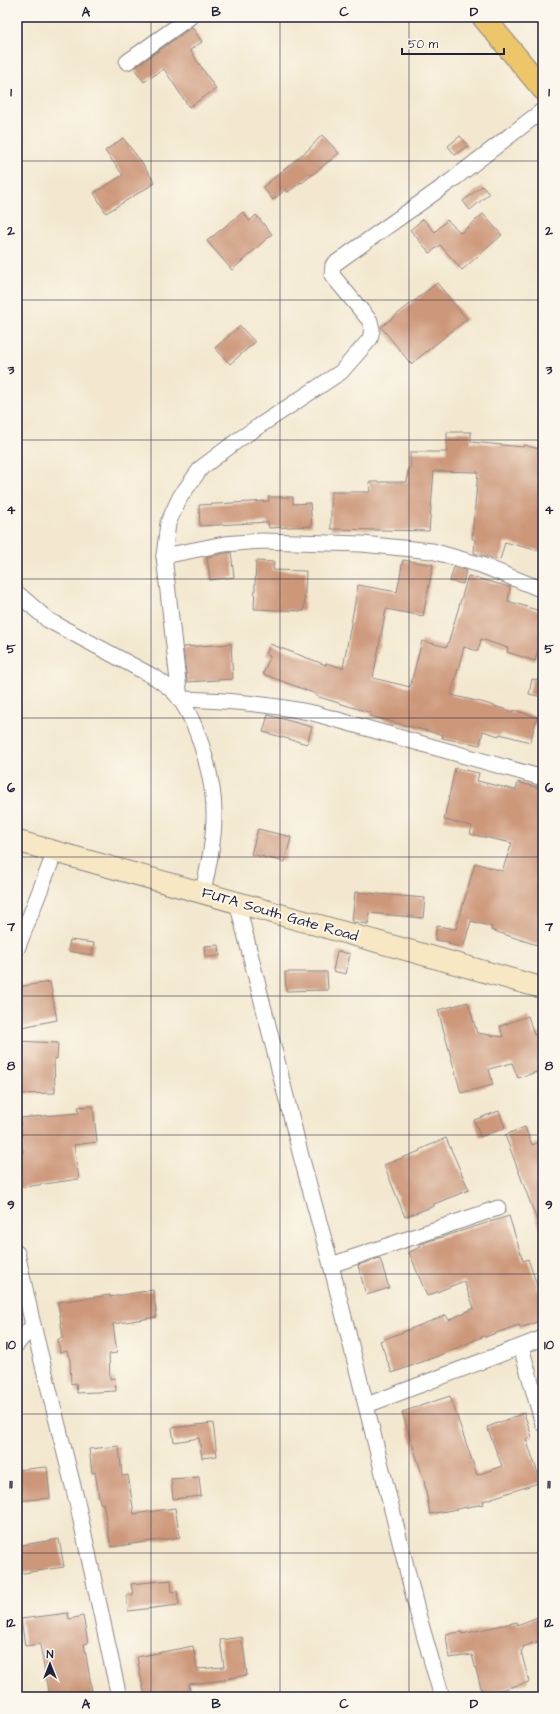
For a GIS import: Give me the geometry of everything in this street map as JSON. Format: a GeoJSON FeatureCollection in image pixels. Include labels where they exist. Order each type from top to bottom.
{"type":"FeatureCollection","features":[{"type":"Feature","properties":{"kind":"highway"},"geometry":{"type":"LineString","coordinates":[[483,17],[543,89]]}},
{"type":"Feature","properties":{"kind":"main road","name":"FUTA South Gate Road"},"geometry":{"type":"LineString","coordinates":[[17,841],[543,988]]}},
{"type":"Feature","properties":{"kind":"street"},"geometry":{"type":"LineString","coordinates":[[127,62],[190,17]]}},
{"type":"Feature","properties":{"kind":"street"},"geometry":{"type":"LineString","coordinates":[[180,699],[164,556],[168,523],[180,497],[201,468],[238,440],[341,372],[370,339],[372,330],[370,321],[332,275],[334,265],[451,181],[543,110]]}},
{"type":"Feature","properties":{"kind":"street"},"geometry":{"type":"LineString","coordinates":[[164,556],[224,544],[262,541],[362,544],[432,551],[481,565],[543,590]]}},
{"type":"Feature","properties":{"kind":"street"},"geometry":{"type":"LineString","coordinates":[[17,593],[48,620],[156,678],[171,689],[180,699],[191,721],[206,761],[212,789],[214,823],[211,852],[203,892]]}},
{"type":"Feature","properties":{"kind":"street"},"geometry":{"type":"LineString","coordinates":[[180,699],[222,700],[289,708],[313,713],[543,778]]}},
{"type":"Feature","properties":{"kind":"street"},"geometry":{"type":"LineString","coordinates":[[17,949],[55,852]]}},
{"type":"Feature","properties":{"kind":"street"},"geometry":{"type":"LineString","coordinates":[[237,902],[301,1156],[367,1405],[418,1614],[442,1697]]}},
{"type":"Feature","properties":{"kind":"street"},"geometry":{"type":"LineString","coordinates":[[331,1265],[498,1208]]}},
{"type":"Feature","properties":{"kind":"street"},"geometry":{"type":"LineString","coordinates":[[17,1253],[33,1325],[77,1502],[119,1697]]}},
{"type":"Feature","properties":{"kind":"street"},"geometry":{"type":"LineString","coordinates":[[17,1344],[33,1325]]}},
{"type":"Feature","properties":{"kind":"street"},"geometry":{"type":"LineString","coordinates":[[367,1405],[543,1338]]}},
{"type":"Feature","properties":{"kind":"street"},"geometry":{"type":"LineString","coordinates":[[521,1347],[543,1424]]}},
{"type":"Feature","properties":{"kind":"building"},"geometry":{"type":"Polygon","coordinates":[[[192,27],[202,42],[190,50],[216,89],[189,107],[164,69],[144,82],[134,68],[192,27]]]}},
{"type":"Feature","properties":{"kind":"building"},"geometry":{"type":"Polygon","coordinates":[[[322,135],[339,153],[302,183],[301,182],[288,192],[286,189],[273,200],[263,187],[309,149],[322,135]]]}},
{"type":"Feature","properties":{"kind":"building"},"geometry":{"type":"Polygon","coordinates":[[[460,136],[468,145],[455,155],[448,146],[460,136]]]}},
{"type":"Feature","properties":{"kind":"building"},"geometry":{"type":"Polygon","coordinates":[[[123,138],[155,183],[106,213],[94,193],[123,175],[105,151],[123,138]]]}},
{"type":"Feature","properties":{"kind":"building"},"geometry":{"type":"Polygon","coordinates":[[[482,186],[489,194],[470,210],[463,201],[482,186]]]}},
{"type":"Feature","properties":{"kind":"building"},"geometry":{"type":"Polygon","coordinates":[[[243,212],[250,221],[256,215],[272,234],[232,270],[207,241],[243,212]]]}},
{"type":"Feature","properties":{"kind":"building"},"geometry":{"type":"Polygon","coordinates":[[[483,214],[502,235],[462,270],[440,245],[430,253],[410,230],[423,219],[435,232],[447,220],[461,233],[483,214]]]}},
{"type":"Feature","properties":{"kind":"building"},"geometry":{"type":"Polygon","coordinates":[[[437,283],[467,319],[411,364],[381,327],[437,283]]]}},
{"type":"Feature","properties":{"kind":"building"},"geometry":{"type":"Polygon","coordinates":[[[240,326],[255,342],[230,364],[215,348],[240,326]]]}},
{"type":"Feature","properties":{"kind":"building"},"geometry":{"type":"Polygon","coordinates":[[[447,432],[471,432],[471,442],[523,447],[524,445],[543,450],[543,552],[505,542],[500,560],[474,553],[475,539],[472,539],[478,472],[434,471],[429,531],[331,529],[331,492],[370,492],[369,482],[407,482],[408,469],[410,469],[410,452],[447,452],[447,432]]]}},
{"type":"Feature","properties":{"kind":"building"},"geometry":{"type":"Polygon","coordinates":[[[268,497],[293,497],[293,504],[310,503],[312,526],[269,528],[268,522],[200,526],[199,505],[269,501],[268,497]]]}},
{"type":"Feature","properties":{"kind":"building"},"geometry":{"type":"Polygon","coordinates":[[[231,552],[234,577],[210,580],[207,557],[231,552]]]}},
{"type":"Feature","properties":{"kind":"building"},"geometry":{"type":"Polygon","coordinates":[[[403,560],[433,565],[423,616],[386,609],[373,678],[410,687],[422,641],[447,647],[468,576],[510,587],[508,601],[543,612],[543,635],[535,661],[507,652],[508,648],[481,639],[478,651],[464,647],[451,695],[537,717],[530,742],[500,734],[499,736],[483,731],[480,745],[442,738],[443,735],[370,716],[371,713],[316,696],[316,694],[263,674],[270,656],[266,655],[270,644],[326,665],[326,663],[343,668],[358,585],[397,592],[403,560]]]}},
{"type":"Feature","properties":{"kind":"building"},"geometry":{"type":"Polygon","coordinates":[[[256,561],[274,562],[273,570],[306,571],[304,611],[254,609],[256,561]]]}},
{"type":"Feature","properties":{"kind":"building"},"geometry":{"type":"Polygon","coordinates":[[[454,567],[466,570],[463,584],[450,581],[454,567]]]}},
{"type":"Feature","properties":{"kind":"building"},"geometry":{"type":"Polygon","coordinates":[[[231,644],[233,679],[187,682],[183,647],[231,644]]]}},
{"type":"Feature","properties":{"kind":"building"},"geometry":{"type":"Polygon","coordinates":[[[532,679],[543,681],[543,697],[529,694],[532,679]]]}},
{"type":"Feature","properties":{"kind":"building"},"geometry":{"type":"Polygon","coordinates":[[[268,715],[312,727],[307,744],[263,732],[268,715]]]}},
{"type":"Feature","properties":{"kind":"building"},"geometry":{"type":"Polygon","coordinates":[[[455,768],[479,773],[477,781],[516,790],[518,782],[543,789],[543,947],[491,930],[492,927],[471,921],[463,948],[449,944],[449,942],[435,940],[437,926],[456,929],[475,863],[502,871],[512,843],[470,834],[472,826],[444,820],[455,768]]]}},
{"type":"Feature","properties":{"kind":"building"},"geometry":{"type":"Polygon","coordinates":[[[258,829],[291,837],[285,862],[251,854],[258,829]]]}},
{"type":"Feature","properties":{"kind":"building"},"geometry":{"type":"Polygon","coordinates":[[[355,892],[425,898],[423,918],[369,913],[368,924],[352,922],[355,892]]]}},
{"type":"Feature","properties":{"kind":"building"},"geometry":{"type":"Polygon","coordinates":[[[70,940],[94,943],[92,955],[68,951],[70,940]]]}},
{"type":"Feature","properties":{"kind":"building"},"geometry":{"type":"Polygon","coordinates":[[[219,945],[220,956],[205,957],[204,946],[219,945]]]}},
{"type":"Feature","properties":{"kind":"building"},"geometry":{"type":"Polygon","coordinates":[[[337,951],[350,954],[346,974],[333,971],[337,951]]]}},
{"type":"Feature","properties":{"kind":"building"},"geometry":{"type":"Polygon","coordinates":[[[285,972],[327,972],[328,990],[286,991],[285,972]]]}},
{"type":"Feature","properties":{"kind":"building"},"geometry":{"type":"Polygon","coordinates":[[[50,982],[57,1020],[22,1027],[17,987],[50,982]]]}},
{"type":"Feature","properties":{"kind":"building"},"geometry":{"type":"Polygon","coordinates":[[[468,1002],[477,1033],[503,1037],[500,1026],[528,1016],[534,1035],[543,1032],[543,1070],[518,1078],[512,1063],[489,1069],[493,1085],[461,1093],[438,1010],[468,1002]]]}},
{"type":"Feature","properties":{"kind":"building"},"geometry":{"type":"Polygon","coordinates":[[[17,1041],[58,1043],[57,1059],[54,1058],[55,1093],[17,1094],[17,1041]]]}},
{"type":"Feature","properties":{"kind":"building"},"geometry":{"type":"Polygon","coordinates":[[[93,1106],[97,1142],[74,1145],[79,1179],[17,1188],[17,1154],[23,1153],[20,1118],[79,1113],[78,1107],[93,1106]]]}},
{"type":"Feature","properties":{"kind":"building"},"geometry":{"type":"Polygon","coordinates":[[[499,1111],[505,1128],[480,1137],[474,1120],[499,1111]]]}},
{"type":"Feature","properties":{"kind":"building"},"geometry":{"type":"Polygon","coordinates":[[[525,1127],[532,1145],[543,1141],[543,1234],[505,1135],[525,1127]]]}},
{"type":"Feature","properties":{"kind":"building"},"geometry":{"type":"Polygon","coordinates":[[[446,1138],[469,1190],[405,1217],[384,1165],[420,1151],[419,1150],[446,1138]]]}},
{"type":"Feature","properties":{"kind":"building"},"geometry":{"type":"Polygon","coordinates":[[[509,1216],[523,1261],[528,1259],[543,1302],[543,1320],[520,1328],[519,1325],[485,1337],[484,1336],[438,1356],[392,1373],[380,1341],[446,1315],[449,1320],[474,1308],[464,1281],[427,1296],[409,1252],[421,1247],[420,1244],[509,1216]]]}},
{"type":"Feature","properties":{"kind":"building"},"geometry":{"type":"Polygon","coordinates":[[[380,1258],[389,1288],[366,1295],[358,1265],[380,1258]]]}},
{"type":"Feature","properties":{"kind":"building"},"geometry":{"type":"Polygon","coordinates":[[[153,1290],[157,1317],[113,1324],[117,1353],[109,1354],[110,1379],[115,1378],[116,1391],[77,1393],[76,1383],[71,1384],[70,1360],[67,1351],[60,1353],[58,1339],[63,1338],[58,1302],[110,1295],[110,1297],[153,1290]]]}},
{"type":"Feature","properties":{"kind":"building"},"geometry":{"type":"Polygon","coordinates":[[[450,1396],[477,1475],[502,1466],[487,1427],[524,1413],[532,1437],[526,1439],[541,1482],[483,1501],[484,1504],[430,1514],[424,1480],[402,1412],[450,1396]]]}},
{"type":"Feature","properties":{"kind":"building"},"geometry":{"type":"Polygon","coordinates":[[[213,1423],[217,1456],[202,1458],[199,1438],[174,1442],[172,1428],[213,1423]]]}},
{"type":"Feature","properties":{"kind":"building"},"geometry":{"type":"Polygon","coordinates":[[[119,1446],[122,1476],[128,1475],[134,1514],[175,1508],[180,1537],[111,1547],[103,1503],[100,1503],[95,1472],[92,1473],[89,1449],[119,1446]]]}},
{"type":"Feature","properties":{"kind":"building"},"geometry":{"type":"Polygon","coordinates":[[[47,1467],[50,1498],[17,1501],[17,1470],[47,1467]]]}},
{"type":"Feature","properties":{"kind":"building"},"geometry":{"type":"Polygon","coordinates":[[[199,1477],[201,1496],[173,1499],[171,1479],[199,1477]]]}},
{"type":"Feature","properties":{"kind":"building"},"geometry":{"type":"Polygon","coordinates":[[[59,1539],[64,1567],[17,1574],[17,1546],[59,1539]]]}},
{"type":"Feature","properties":{"kind":"building"},"geometry":{"type":"Polygon","coordinates":[[[171,1580],[172,1592],[177,1591],[179,1605],[128,1611],[126,1595],[133,1595],[131,1584],[171,1580]]]}},
{"type":"Feature","properties":{"kind":"building"},"geometry":{"type":"Polygon","coordinates":[[[68,1613],[69,1619],[83,1616],[88,1643],[84,1644],[93,1697],[49,1697],[40,1644],[25,1646],[21,1619],[68,1613]]]}},
{"type":"Feature","properties":{"kind":"building"},"geometry":{"type":"Polygon","coordinates":[[[543,1615],[543,1639],[523,1647],[523,1650],[521,1651],[529,1682],[483,1695],[472,1655],[449,1658],[446,1634],[462,1632],[462,1634],[517,1622],[517,1625],[543,1615]]]}},
{"type":"Feature","properties":{"kind":"building"},"geometry":{"type":"Polygon","coordinates":[[[242,1637],[247,1675],[225,1680],[189,1684],[191,1697],[145,1697],[137,1657],[193,1646],[197,1669],[224,1667],[220,1640],[242,1637]]]}}]}
